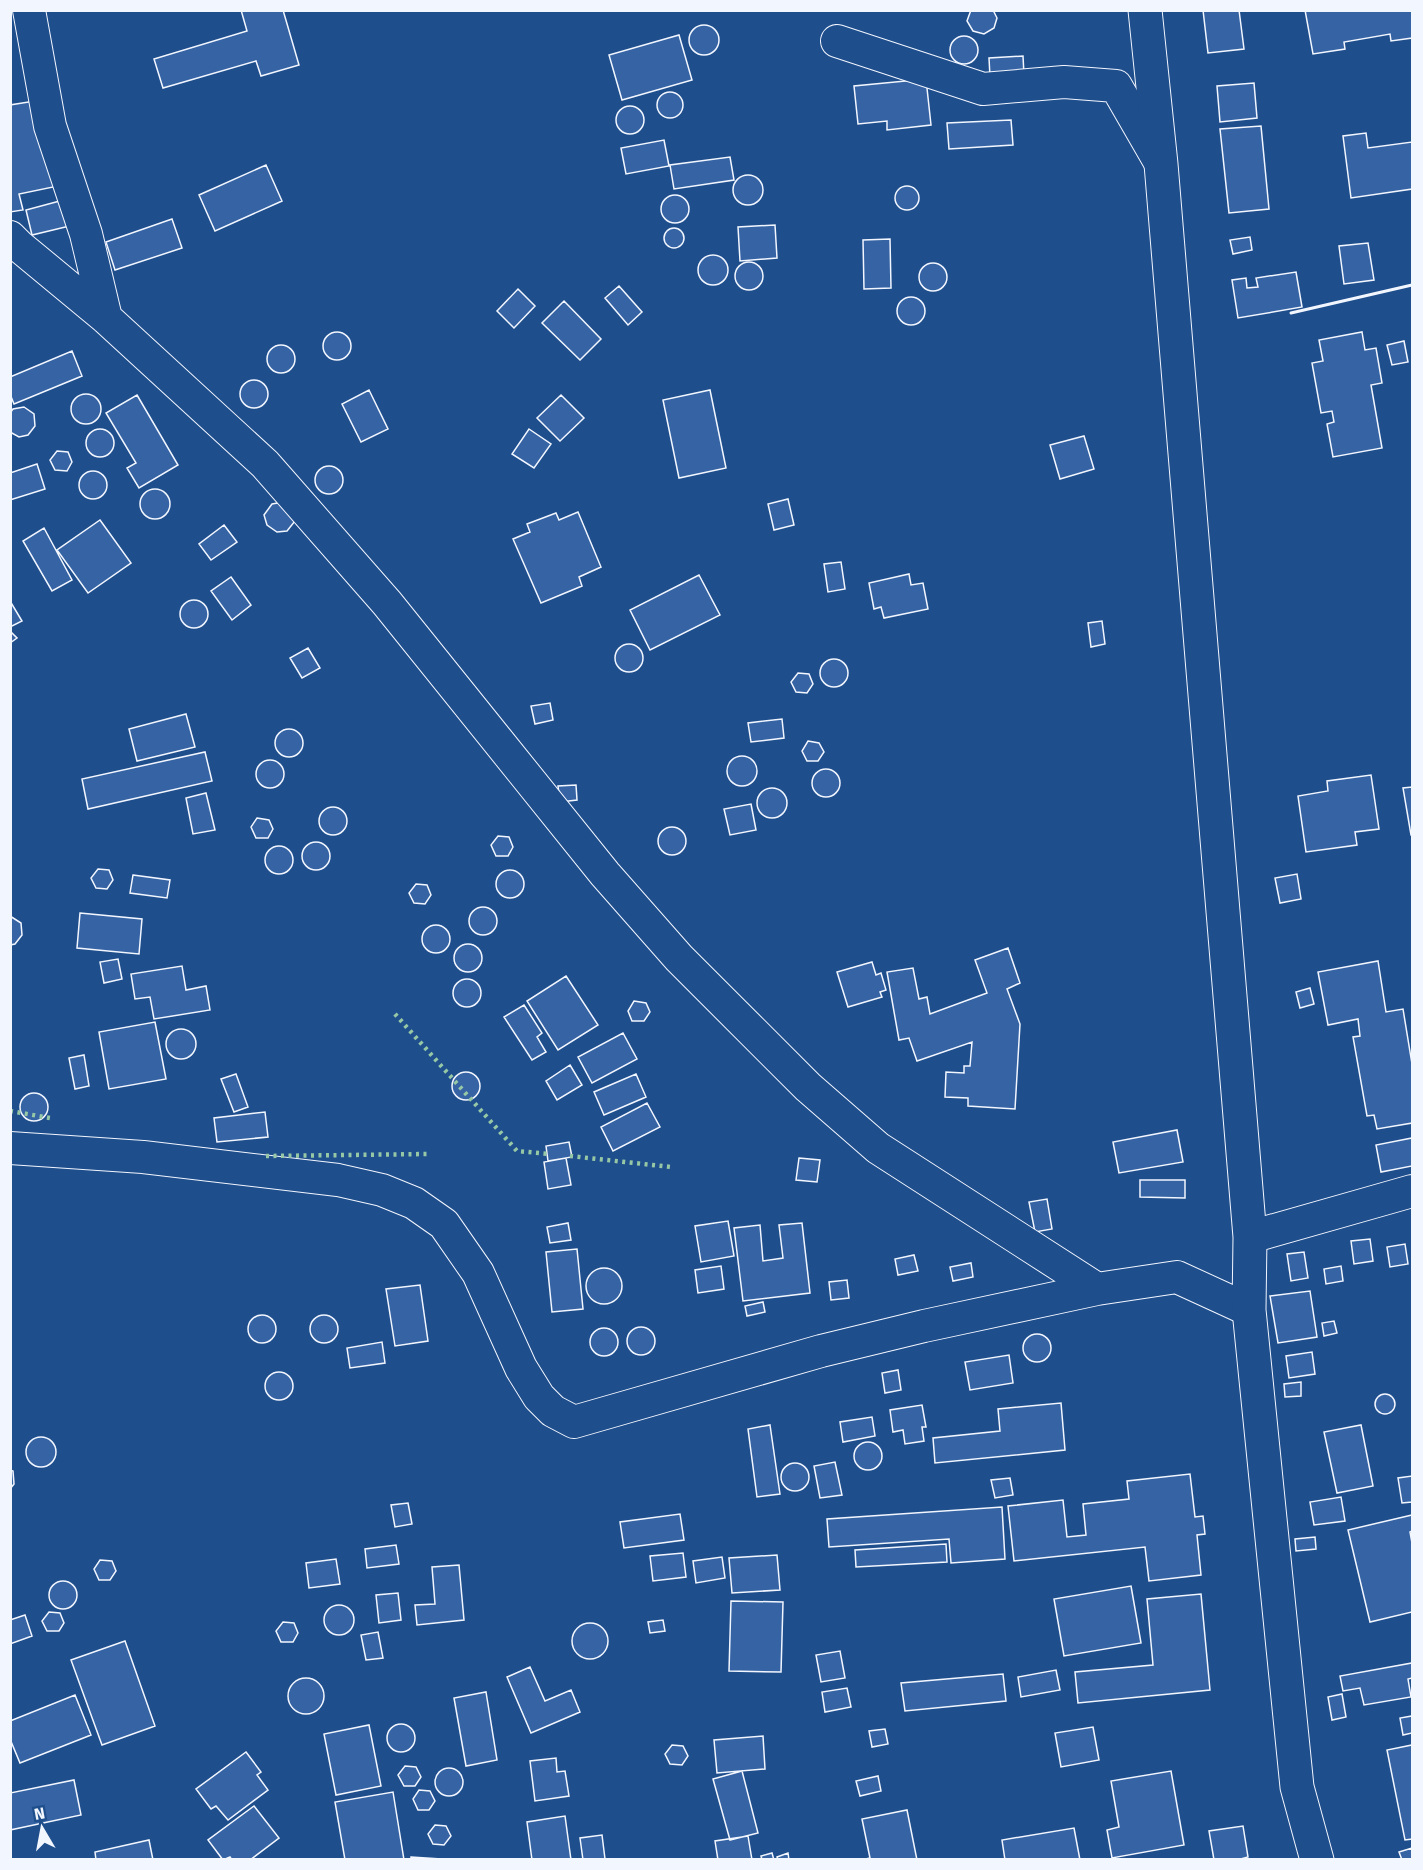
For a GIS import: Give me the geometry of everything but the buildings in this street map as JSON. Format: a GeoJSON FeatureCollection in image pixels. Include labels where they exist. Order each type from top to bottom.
{"type":"FeatureCollection","features":[{"type":"Feature","properties":{"kind":"street"},"geometry":{"type":"LineString","coordinates":[[28,10],[50,126],[86,234],[106,318]]}},
{"type":"Feature","properties":{"kind":"street"},"geometry":{"type":"LineString","coordinates":[[1145,10],[1161,164],[1250,1237],[1249,1310],[1297,1786],[1317,1860]]}},
{"type":"Feature","properties":{"kind":"street"},"geometry":{"type":"LineString","coordinates":[[837,41],[983,89],[1064,82],[1116,86],[1161,164]]}},
{"type":"Feature","properties":{"kind":"street"},"geometry":{"type":"LineString","coordinates":[[10,237],[106,318],[265,464],[387,603],[605,874],[679,958],[808,1087],[878,1148],[1097,1289]]}},
{"type":"Feature","properties":{"kind":"street"},"geometry":{"type":"LineString","coordinates":[[10,1148],[143,1157],[338,1180],[382,1190],[414,1203],[444,1224],[478,1273],[521,1368],[539,1397],[553,1411],[574,1422],[821,1351],[924,1326],[1097,1289],[1177,1277],[1249,1310]]}},
{"type":"Feature","properties":{"kind":"street"},"geometry":{"type":"LineString","coordinates":[[1250,1237],[1413,1191]]}},
{"type":"Feature","properties":{"kind":"hedge"},"geometry":{"type":"LineString","coordinates":[[395,1014],[517,1151],[549,1154]]}},
{"type":"Feature","properties":{"kind":"hedge"},"geometry":{"type":"LineString","coordinates":[[10,1111],[50,1118]]}},
{"type":"Feature","properties":{"kind":"hedge"},"geometry":{"type":"LineString","coordinates":[[266,1156],[429,1154]]}},
{"type":"Feature","properties":{"kind":"hedge"},"geometry":{"type":"LineString","coordinates":[[570,1156],[671,1167]]}},
{"type":"Feature","properties":{"kind":"wall"},"geometry":{"type":"LineString","coordinates":[[1291,313],[1412,285]]}}]}
